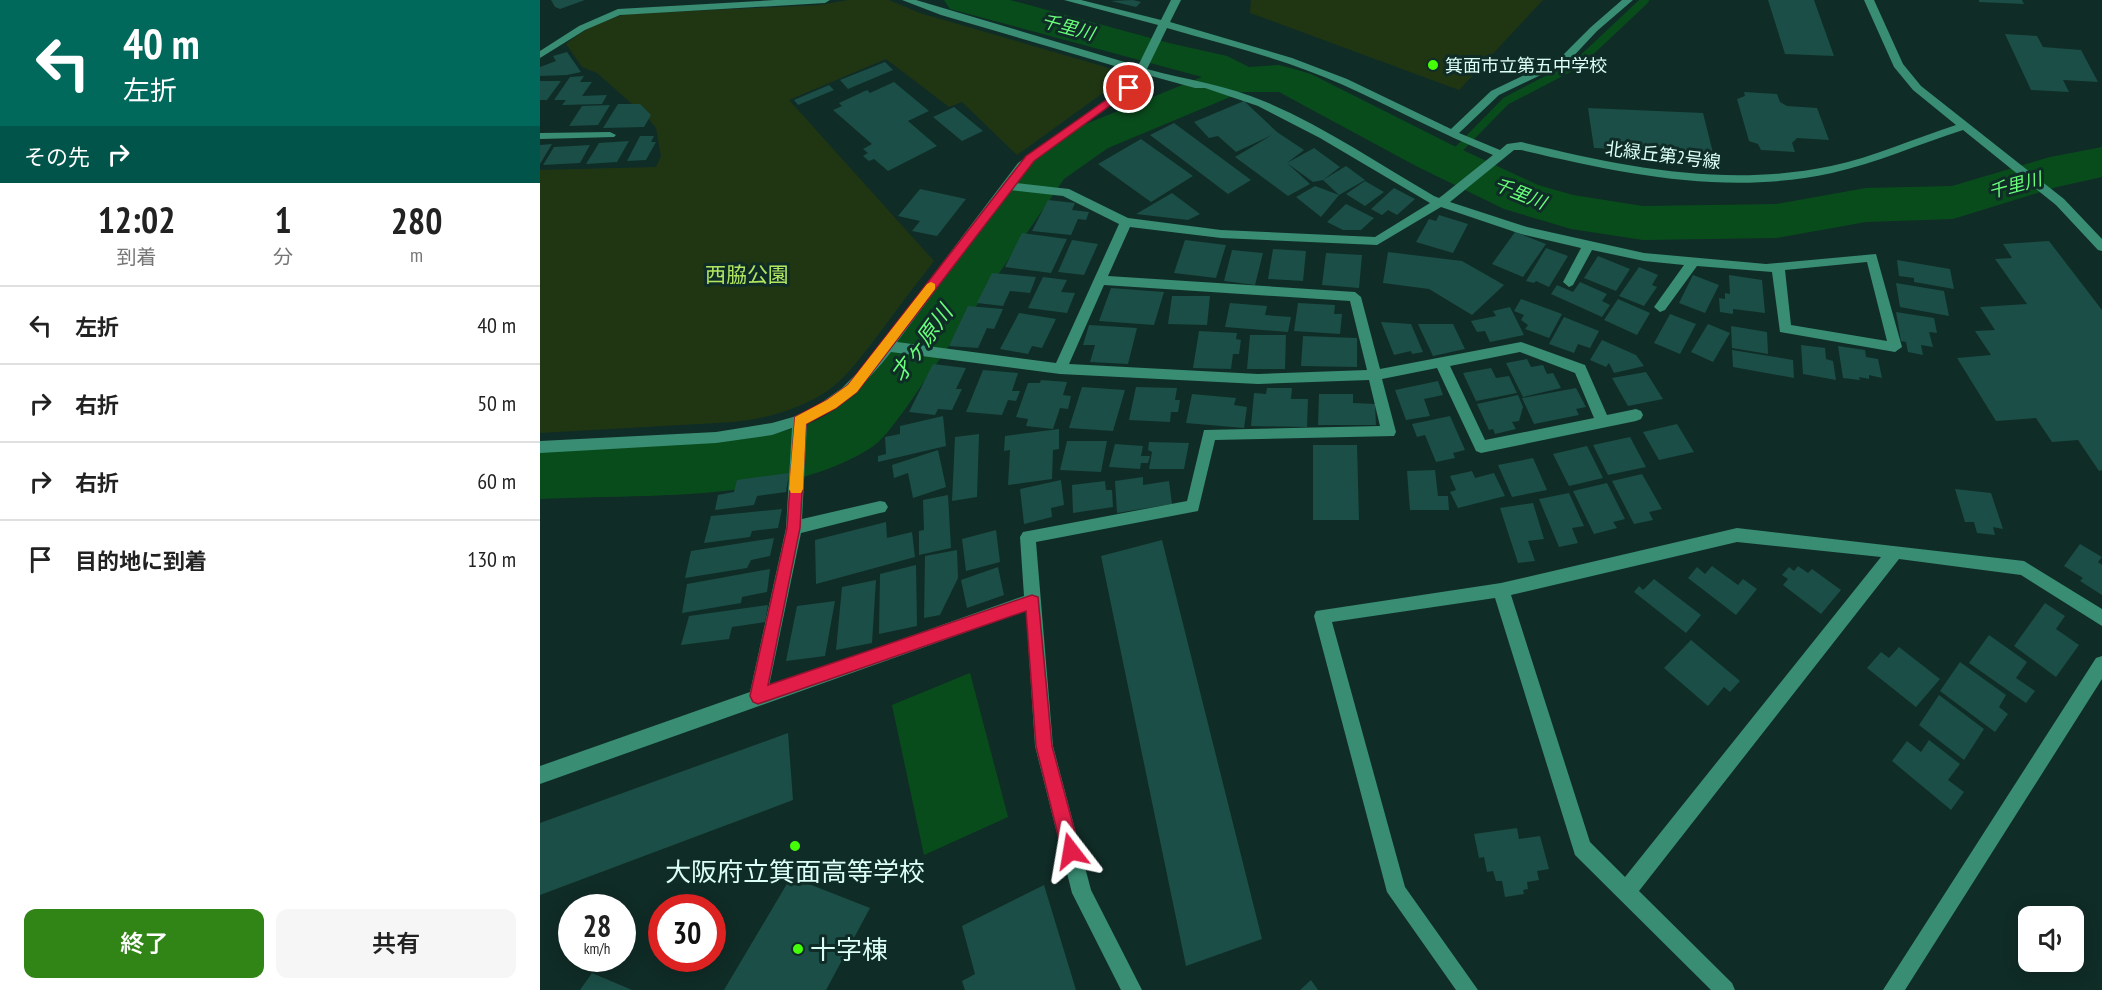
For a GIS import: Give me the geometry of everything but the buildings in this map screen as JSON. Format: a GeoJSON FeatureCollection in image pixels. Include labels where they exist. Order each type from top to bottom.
{"type":"FeatureCollection","features":[{"type":"Feature","properties":{"kind":"street"},"geometry":{"type":"LineString","coordinates":[[540,55],[582,28],[626,11],[825,0]]}},
{"type":"Feature","properties":{"kind":"street"},"geometry":{"type":"LineString","coordinates":[[907,0],[944,13],[1144,66],[1195,85],[1206,85],[1229,92],[1294,119],[1430,199],[1443,200],[1525,231],[1644,257],[1766,268],[1872,257],[1895,347],[1785,329],[1778,267]]}},
{"type":"Feature","properties":{"kind":"street"},"geometry":{"type":"LineString","coordinates":[[1007,186],[1065,192],[1126,222],[1221,234],[1377,241],[1443,200],[1500,154],[1460,138],[1343,81],[1288,60],[1069,0]]}},
{"type":"Feature","properties":{"kind":"street"},"geometry":{"type":"LineString","coordinates":[[540,447],[741,436],[780,429],[832,404],[853,388],[888,346],[1030,158],[1129,88],[1144,66],[1176,0]]}},
{"type":"Feature","properties":{"kind":"street"},"geometry":{"type":"LineString","coordinates":[[1460,138],[1496,93],[1564,60],[1594,29],[1628,0]]}},
{"type":"Feature","properties":{"kind":"street"},"geometry":{"type":"LineString","coordinates":[[1869,0],[1898,66],[1917,88],[2052,195],[2102,247]]}},
{"type":"Feature","properties":{"kind":"street","name":"北緑丘第2号線"},"geometry":{"type":"LineString","coordinates":[[1500,154],[1511,147],[1521,146],[1659,176],[1703,180],[1790,178],[1870,159],[1918,140],[1963,126]]}},
{"type":"Feature","properties":{"kind":"street"},"geometry":{"type":"LineString","coordinates":[[540,136],[610,135]]}},
{"type":"Feature","properties":{"kind":"street"},"geometry":{"type":"LineString","coordinates":[[1060,369],[1126,222]]}},
{"type":"Feature","properties":{"kind":"street"},"geometry":{"type":"LineString","coordinates":[[1569,282],[1589,245]]}},
{"type":"Feature","properties":{"kind":"street"},"geometry":{"type":"LineString","coordinates":[[1660,307],[1694,261]]}},
{"type":"Feature","properties":{"kind":"street"},"geometry":{"type":"LineString","coordinates":[[1098,280],[1355,297],[1389,432],[1209,434],[1193,506],[1028,537],[1044,746],[1082,892],[1132,990]]}},
{"type":"Feature","properties":{"kind":"street"},"geometry":{"type":"LineString","coordinates":[[888,346],[1060,369],[1258,379],[1375,375],[1521,347],[1580,369],[1603,422]]}},
{"type":"Feature","properties":{"kind":"street"},"geometry":{"type":"LineString","coordinates":[[1442,362],[1481,447],[1636,415]]}},
{"type":"Feature","properties":{"kind":"street"},"geometry":{"type":"LineString","coordinates":[[758,696],[794,528],[800,421]]}},
{"type":"Feature","properties":{"kind":"street"},"geometry":{"type":"LineString","coordinates":[[794,528],[880,507]]}},
{"type":"Feature","properties":{"kind":"street"},"geometry":{"type":"LineString","coordinates":[[1468,990],[1397,892],[1322,616],[1501,590],[1737,535],[2024,568],[2102,618]]}},
{"type":"Feature","properties":{"kind":"street"},"geometry":{"type":"LineString","coordinates":[[1626,892],[1895,552]]}},
{"type":"Feature","properties":{"kind":"street"},"geometry":{"type":"LineString","coordinates":[[1501,590],[1582,848],[1725,990]]}},
{"type":"Feature","properties":{"kind":"street"},"geometry":{"type":"LineString","coordinates":[[540,775],[758,696],[1032,602]]}},
{"type":"Feature","properties":{"kind":"street"},"geometry":{"type":"LineString","coordinates":[[1893,990],[2102,664]]}},
{"type":"Feature","properties":{"kind":"green space","name":"西脇公園"},"geometry":{"type":"Polygon","coordinates":[[[848,0],[889,0],[920,13],[1102,66],[1113,70],[1121,80],[1017,155],[962,102],[949,107],[886,59],[789,100],[934,261],[868,349],[846,374],[830,389],[800,406],[756,419],[733,422],[540,433],[540,170],[656,167],[661,156],[656,128],[647,117],[597,73],[582,67],[566,44],[594,26],[627,14],[819,5],[848,0]]]}},
{"type":"Feature","properties":{"kind":"green space"},"geometry":{"type":"Polygon","coordinates":[[[1251,0],[1543,0],[1459,90],[1250,13],[1251,0]]]}},
{"type":"Feature","properties":{"kind":"shaded area"},"geometry":{"type":"Polygon","coordinates":[[[970,673],[1008,817],[924,855],[892,705],[970,673]]]}},
{"type":"Feature","properties":{"kind":"waterway","name":"千里川"},"geometry":{"type":"LineString","coordinates":[[964,0],[1164,55],[1212,65],[1238,78]]}},
{"type":"Feature","properties":{"kind":"waterway"},"geometry":{"type":"LineString","coordinates":[[1446,162],[1506,101],[1577,64],[1645,0]]}},
{"type":"Feature","properties":{"kind":"waterway","name":"才ヶ原川"},"geometry":{"type":"LineString","coordinates":[[540,473],[700,467],[744,463],[785,456],[820,446],[848,432],[863,419],[885,392],[1047,168],[1092,138],[1238,78]]}},
{"type":"Feature","properties":{"kind":"waterway","name":"千里川"},"geometry":{"type":"LineString","coordinates":[[1238,78],[1248,80],[1279,78],[1295,83],[1433,155],[1521,197],[1571,212],[1643,223],[1776,221],[1866,205],[1953,202],[2050,173],[2102,162]]}},
{"type":"Feature","properties":{"kind":"slow traffic"},"geometry":{"type":"LineString","coordinates":[[796,489],[800,421],[832,404],[853,388],[879,357],[931,286]]}},
{"type":"Feature","properties":{"kind":"place","name":"箕面市立第五中学校"},"geometry":{"type":"Point","coordinates":[1433,65]}},
{"type":"Feature","properties":{"kind":"place","name":"大阪府立箕面高等学校"},"geometry":{"type":"Point","coordinates":[795,846]}},
{"type":"Feature","properties":{"kind":"place","name":"十字棟"},"geometry":{"type":"Point","coordinates":[798,949]}},
{"type":"Feature","properties":{"kind":"route"},"geometry":{"type":"LineString","coordinates":[[1071,851],[1044,746],[1032,602],[758,696],[794,528],[800,421],[832,404],[853,388],[870,369],[1022,166],[1129,88]]}}]}
